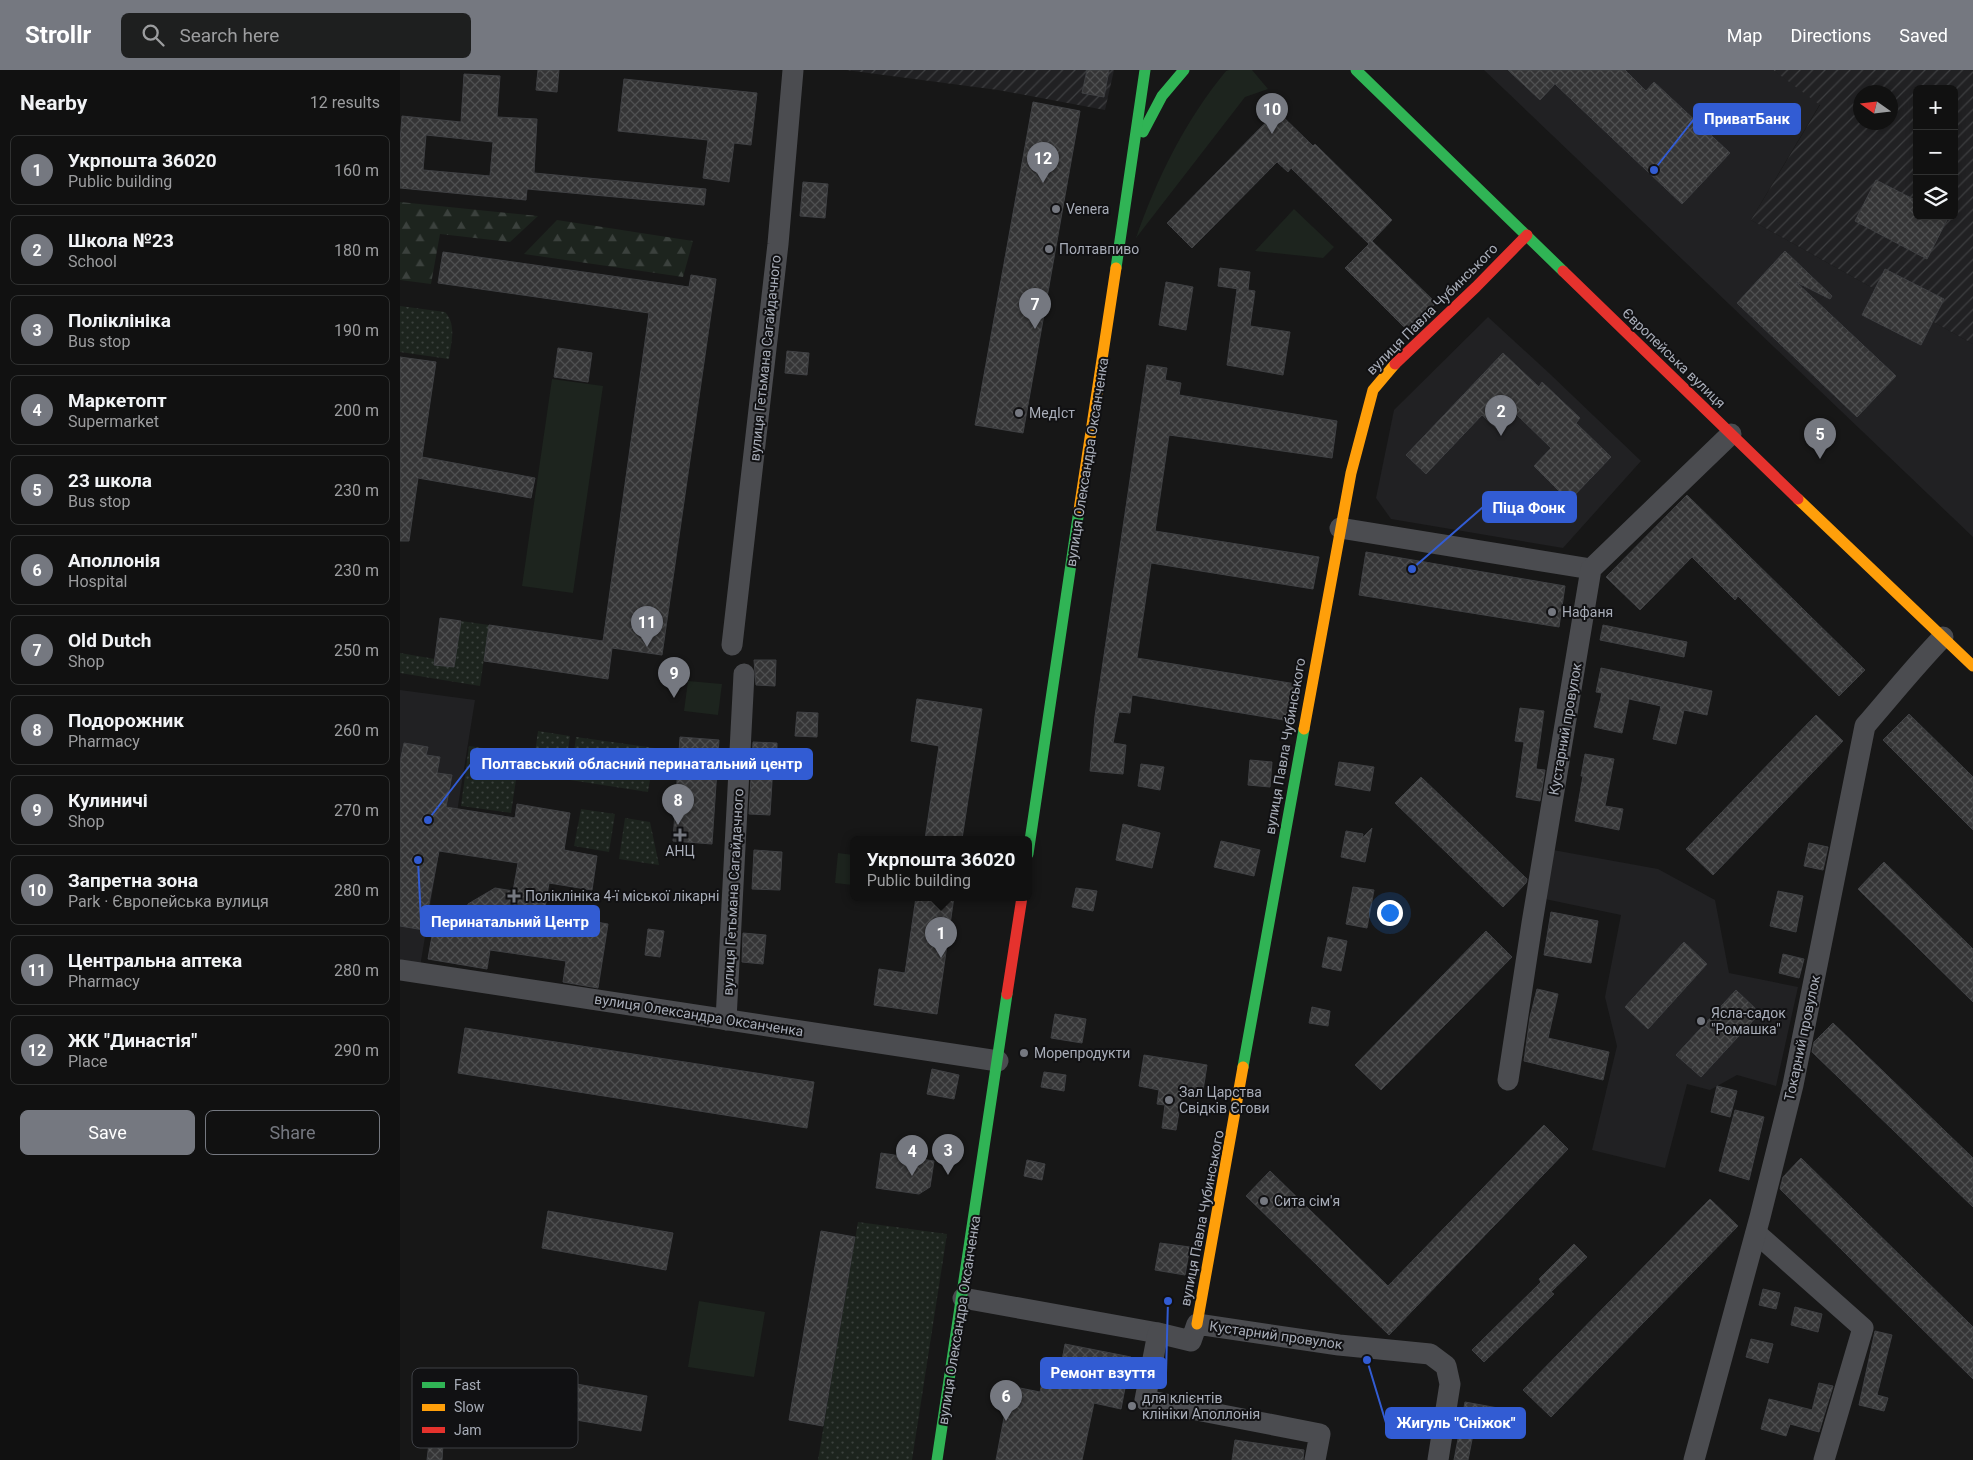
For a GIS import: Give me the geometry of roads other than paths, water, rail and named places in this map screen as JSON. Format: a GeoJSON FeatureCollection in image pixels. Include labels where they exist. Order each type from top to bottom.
{"type":"FeatureCollection","features":[{"type":"Feature","properties":{"kind":"main road","name":"вулиця Олександра Оксанченка"},"geometry":{"type":"LineString","coordinates":[[1031,836],[1145,70]]}},
{"type":"Feature","properties":{"kind":"main road"},"geometry":{"type":"LineString","coordinates":[[1133,152],[1153,110],[1184,70]]}},
{"type":"Feature","properties":{"kind":"main road","name":"Європейська вулиця"},"geometry":{"type":"LineString","coordinates":[[1356,70],[1973,666]]}},
{"type":"Feature","properties":{"kind":"main road","name":"вулиця Павла Чубинського"},"geometry":{"type":"LineString","coordinates":[[1197,1324],[1340,528],[1351,473],[1373,390],[1404,354],[1476,287],[1527,235]]}},
{"type":"Feature","properties":{"kind":"main road","name":"вулиця Олександра Оксанченка"},"geometry":{"type":"LineString","coordinates":[[937,1460],[963,1298],[1021,901]]}},
{"type":"Feature","properties":{"kind":"street","name":"вулиця Гетьмана Сагайдачного"},"geometry":{"type":"LineString","coordinates":[[732,645],[778,244],[793,70]]}},
{"type":"Feature","properties":{"kind":"street"},"geometry":{"type":"LineString","coordinates":[[1340,528],[1591,569],[1731,434]]}},
{"type":"Feature","properties":{"kind":"street","name":"Кустарний провулок"},"geometry":{"type":"LineString","coordinates":[[1508,1080],[1591,569]]}},
{"type":"Feature","properties":{"kind":"street","name":"Токарний провулок"},"geometry":{"type":"LineString","coordinates":[[1694,1460],[1756,1233],[1793,1085],[1865,726],[1914,667],[1943,637]]}},
{"type":"Feature","properties":{"kind":"street","name":"вулиця Гетьмана Сагайдачного"},"geometry":{"type":"LineString","coordinates":[[726,1020],[744,674]]}},
{"type":"Feature","properties":{"kind":"street","name":"вулиця Олександра Оксанченка"},"geometry":{"type":"LineString","coordinates":[[400,970],[998,1061]]}},
{"type":"Feature","properties":{"kind":"street"},"geometry":{"type":"LineString","coordinates":[[1756,1233],[1863,1328],[1824,1460]]}},
{"type":"Feature","properties":{"kind":"street","name":"Кустарний провулок"},"geometry":{"type":"LineString","coordinates":[[963,1298],[1158,1333],[1191,1341],[1197,1324],[1339,1345],[1430,1354],[1446,1366],[1450,1384],[1438,1460]]}},
{"type":"Feature","properties":{"kind":"street"},"geometry":{"type":"LineString","coordinates":[[1158,1333],[1145,1400],[1320,1434],[1315,1460]]}},
{"type":"Feature","properties":{"kind":"place","name":"Запретна зона"},"geometry":{"type":"Point","coordinates":[1272,134]}},
{"type":"Feature","properties":{"kind":"place","name":"ПриватБанк"},"geometry":{"type":"Point","coordinates":[1654,170]}},
{"type":"Feature","properties":{"kind":"place","name":"ЖК \"Династія\""},"geometry":{"type":"Point","coordinates":[1043,183]}},
{"type":"Feature","properties":{"kind":"place","name":"Venera"},"geometry":{"type":"Point","coordinates":[1056,209]}},
{"type":"Feature","properties":{"kind":"place","name":"Полтавпиво"},"geometry":{"type":"Point","coordinates":[1049,249]}},
{"type":"Feature","properties":{"kind":"place","name":"Old Dutch"},"geometry":{"type":"Point","coordinates":[1035,329]}},
{"type":"Feature","properties":{"kind":"place","name":"МедІст"},"geometry":{"type":"Point","coordinates":[1019,413]}},
{"type":"Feature","properties":{"kind":"place","name":"Школа №23"},"geometry":{"type":"Point","coordinates":[1501,436]}},
{"type":"Feature","properties":{"kind":"place","name":"23 школа"},"geometry":{"type":"Point","coordinates":[1820,459]}},
{"type":"Feature","properties":{"kind":"place","name":"Піца Фонк"},"geometry":{"type":"Point","coordinates":[1412,569]}},
{"type":"Feature","properties":{"kind":"place","name":"Нафаня"},"geometry":{"type":"Point","coordinates":[1552,612]}},
{"type":"Feature","properties":{"kind":"place","name":"Центральна аптека"},"geometry":{"type":"Point","coordinates":[647,647]}},
{"type":"Feature","properties":{"kind":"place","name":"Кулиничі"},"geometry":{"type":"Point","coordinates":[674,698]}},
{"type":"Feature","properties":{"kind":"place","name":"Полтавський обласний перинатальний центр"},"geometry":{"type":"Point","coordinates":[428,820]}},
{"type":"Feature","properties":{"kind":"place","name":"Подорожник"},"geometry":{"type":"Point","coordinates":[678,825]}},
{"type":"Feature","properties":{"kind":"place","name":"АНЦ"},"geometry":{"type":"Point","coordinates":[680,835]}},
{"type":"Feature","properties":{"kind":"place","name":"Перинатальний Центр"},"geometry":{"type":"Point","coordinates":[418,860]}},
{"type":"Feature","properties":{"kind":"place","name":"Поліклініка 4-ї міської лікарні"},"geometry":{"type":"Point","coordinates":[514,896]}},
{"type":"Feature","properties":{"kind":"place","name":"Укрпошта 36020"},"geometry":{"type":"Point","coordinates":[941,958]}},
{"type":"Feature","properties":{"kind":"place","name":"Ясла-садок \"Ромашка\""},"geometry":{"type":"Point","coordinates":[1701,1021]}},
{"type":"Feature","properties":{"kind":"place","name":"Морепродукти"},"geometry":{"type":"Point","coordinates":[1024,1053]}},
{"type":"Feature","properties":{"kind":"place","name":"Зал Царства Cвідків Єгови"},"geometry":{"type":"Point","coordinates":[1169,1100]}},
{"type":"Feature","properties":{"kind":"place","name":"Поліклініка"},"geometry":{"type":"Point","coordinates":[948,1175]}},
{"type":"Feature","properties":{"kind":"place","name":"Маркетопт"},"geometry":{"type":"Point","coordinates":[912,1176]}},
{"type":"Feature","properties":{"kind":"place","name":"Сита сім'я"},"geometry":{"type":"Point","coordinates":[1264,1201]}},
{"type":"Feature","properties":{"kind":"place","name":"Ремонт взуття"},"geometry":{"type":"Point","coordinates":[1168,1301]}},
{"type":"Feature","properties":{"kind":"place","name":"Жигуль \"Сніжок\""},"geometry":{"type":"Point","coordinates":[1367,1360]}},
{"type":"Feature","properties":{"kind":"place","name":"для клієнтів клініки Аполлонія"},"geometry":{"type":"Point","coordinates":[1132,1406]}},
{"type":"Feature","properties":{"kind":"place","name":"Аполлонія"},"geometry":{"type":"Point","coordinates":[1006,1421]}}]}
